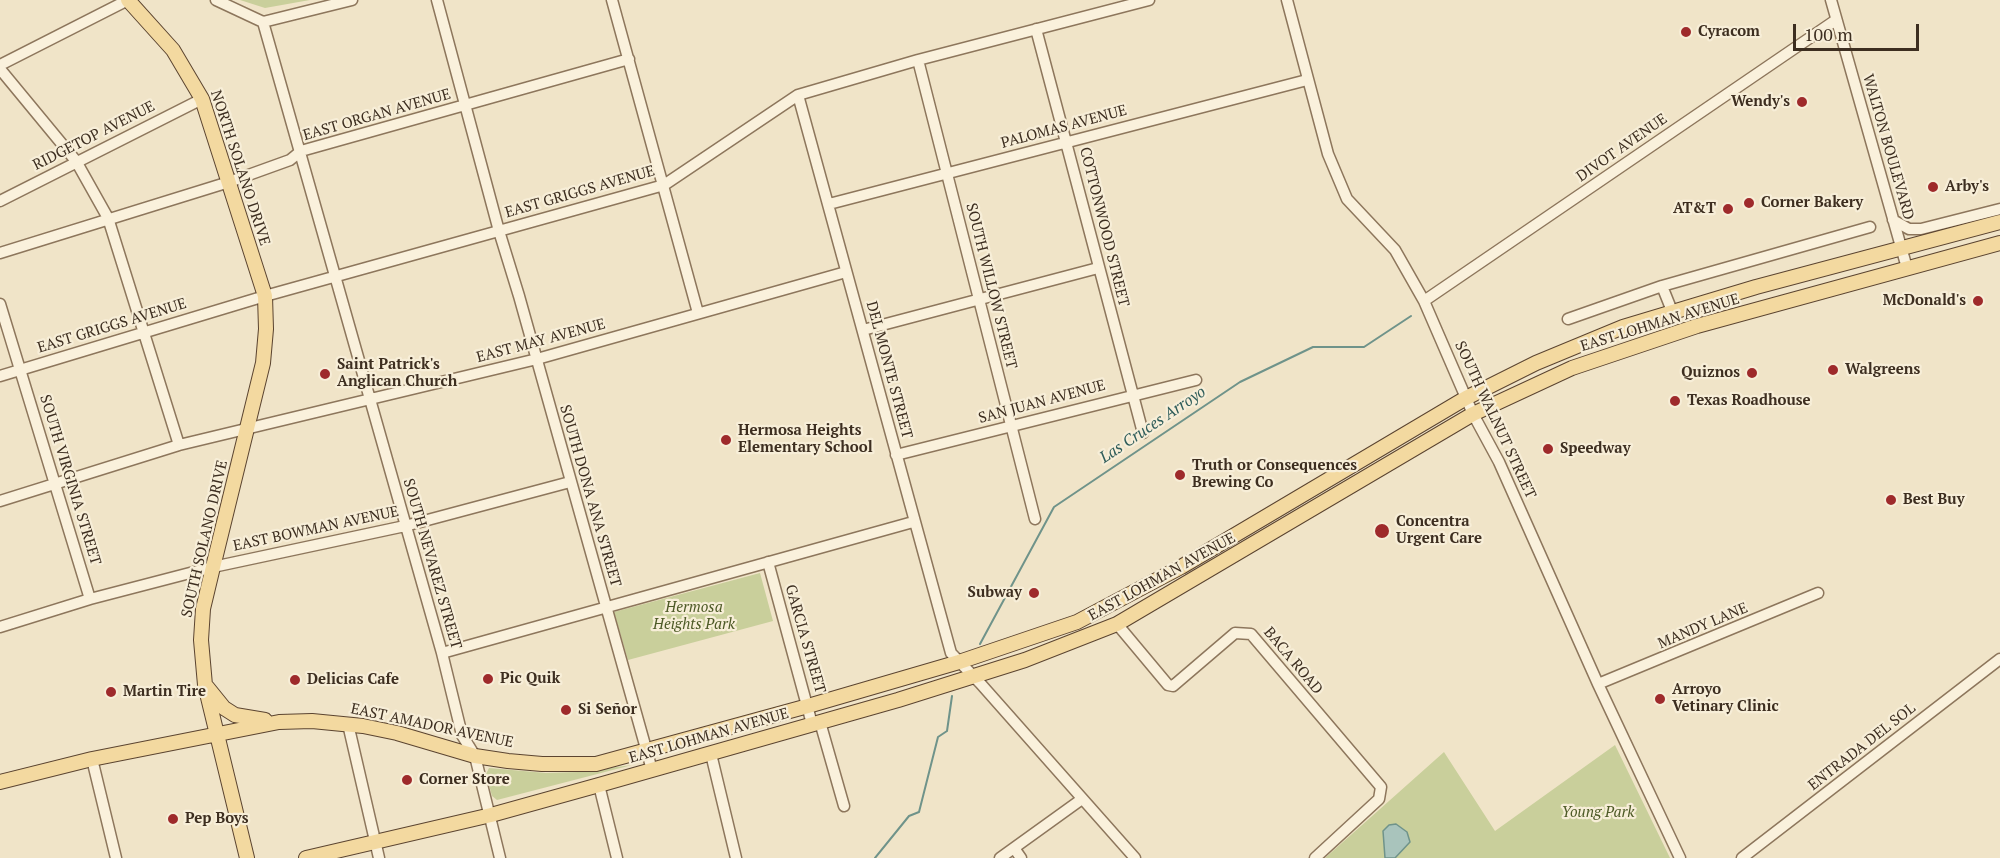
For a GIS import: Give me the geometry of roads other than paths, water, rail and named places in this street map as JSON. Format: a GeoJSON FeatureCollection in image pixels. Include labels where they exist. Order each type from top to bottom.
{"type":"FeatureCollection","features":[{"type":"Feature","properties":{"kind":"main road","name":"NORTH SOLANO DRIVE"},"geometry":{"type":"LineString","coordinates":[[128,0],[173,50],[202,99],[264,296]]}},
{"type":"Feature","properties":{"kind":"main road","name":"EAST LOHMAN AVENUE"},"geometry":{"type":"LineString","coordinates":[[645,752],[808,706],[955,658],[1077,622],[1144,587],[1466,398],[1623,327],[1901,246],[2000,222]]}},
{"type":"Feature","properties":{"kind":"main road","name":"EAST LOHMAN AVENUE"},"geometry":{"type":"LineString","coordinates":[[306,858],[491,814],[599,785],[898,700],[1024,660],[1117,624],[1473,414],[1572,368],[1676,332],[2000,243]]}},
{"type":"Feature","properties":{"kind":"main road","name":"SOUTH SOLANO DRIVE"},"geometry":{"type":"LineString","coordinates":[[247,858],[215,733],[205,685],[201,640],[203,609],[263,363],[266,329],[264,296]]}},
{"type":"Feature","properties":{"kind":"main road"},"geometry":{"type":"LineString","coordinates":[[1672,311],[1676,332]]}},
{"type":"Feature","properties":{"kind":"main road"},"geometry":{"type":"LineString","coordinates":[[1564,352],[1572,368]]}},
{"type":"Feature","properties":{"kind":"main road"},"geometry":{"type":"LineString","coordinates":[[205,685],[224,708],[235,715],[279,722]]}},
{"type":"Feature","properties":{"kind":"main road","name":"EAST AMADOR AVENUE"},"geometry":{"type":"LineString","coordinates":[[0,782],[92,759],[279,722],[348,724],[398,733],[475,756],[542,764],[596,764],[645,752]]}},
{"type":"Feature","properties":{"kind":"street"},"geometry":{"type":"LineString","coordinates":[[128,0],[0,67],[76,161],[108,218],[179,445]]}},
{"type":"Feature","properties":{"kind":"street"},"geometry":{"type":"LineString","coordinates":[[216,0],[263,22],[352,0]]}},
{"type":"Feature","properties":{"kind":"street","name":"SOUTH DONA ANA STREET"},"geometry":{"type":"LineString","coordinates":[[437,0],[464,106],[651,770]]}},
{"type":"Feature","properties":{"kind":"street"},"geometry":{"type":"LineString","coordinates":[[612,0],[698,313]]}},
{"type":"Feature","properties":{"kind":"street","name":"EAST GRIGGS AVENUE"},"geometry":{"type":"LineString","coordinates":[[0,376],[264,296],[336,278],[664,184],[798,95],[918,60],[1149,0]]}},
{"type":"Feature","properties":{"kind":"street","name":"SOUTH WALNUT STREET"},"geometry":{"type":"LineString","coordinates":[[1287,0],[1328,154],[1347,198],[1395,250],[1424,301],[1473,414],[1522,513],[1598,684],[1680,858]]}},
{"type":"Feature","properties":{"kind":"street","name":"WALTON BOULEVARD"},"geometry":{"type":"LineString","coordinates":[[1831,0],[1907,268]]}},
{"type":"Feature","properties":{"kind":"street","name":"DIVOT AVENUE"},"geometry":{"type":"LineString","coordinates":[[1424,301],[1836,20]]}},
{"type":"Feature","properties":{"kind":"street","name":"SOUTH NEVAREZ STREET"},"geometry":{"type":"LineString","coordinates":[[263,22],[442,652],[462,735],[475,756],[500,858]]}},
{"type":"Feature","properties":{"kind":"street","name":"COTTONWOOD STREET"},"geometry":{"type":"LineString","coordinates":[[1036,29],[1143,433]]}},
{"type":"Feature","properties":{"kind":"street","name":"EAST ORGAN AVENUE"},"geometry":{"type":"LineString","coordinates":[[0,253],[229,182],[290,160],[301,151],[628,59]]}},
{"type":"Feature","properties":{"kind":"street","name":"SOUTH WILLOW STREET"},"geometry":{"type":"LineString","coordinates":[[918,60],[977,299],[1035,519]]}},
{"type":"Feature","properties":{"kind":"street","name":"PALOMAS AVENUE"},"geometry":{"type":"LineString","coordinates":[[829,204],[1307,80]]}},
{"type":"Feature","properties":{"kind":"street","name":"DEL MONTE STREET"},"geometry":{"type":"LineString","coordinates":[[798,95],[913,522],[955,658]]}},
{"type":"Feature","properties":{"kind":"street","name":"RIDGETOP AVENUE"},"geometry":{"type":"LineString","coordinates":[[0,201],[202,99]]}},
{"type":"Feature","properties":{"kind":"street"},"geometry":{"type":"LineString","coordinates":[[1893,220],[1909,228],[1920,230],[2000,209]]}},
{"type":"Feature","properties":{"kind":"street"},"geometry":{"type":"LineString","coordinates":[[1568,319],[1662,286],[1870,227]]}},
{"type":"Feature","properties":{"kind":"street"},"geometry":{"type":"LineString","coordinates":[[863,330],[1098,268]]}},
{"type":"Feature","properties":{"kind":"street","name":"EAST MAY AVENUE"},"geometry":{"type":"LineString","coordinates":[[0,501],[179,445],[537,359],[846,272]]}},
{"type":"Feature","properties":{"kind":"street"},"geometry":{"type":"LineString","coordinates":[[1662,286],[1672,311]]}},
{"type":"Feature","properties":{"kind":"street","name":"SOUTH VIRGINIA STREET"},"geometry":{"type":"LineString","coordinates":[[0,304],[90,599]]}},
{"type":"Feature","properties":{"kind":"street","name":"SAN JUAN AVENUE"},"geometry":{"type":"LineString","coordinates":[[896,455],[1132,394],[1196,380]]}},
{"type":"Feature","properties":{"kind":"street","name":"EAST BOWMAN AVENUE"},"geometry":{"type":"LineString","coordinates":[[0,627],[90,599],[213,567],[405,526],[570,482]]}},
{"type":"Feature","properties":{"kind":"street"},"geometry":{"type":"LineString","coordinates":[[442,652],[913,522]]}},
{"type":"Feature","properties":{"kind":"street","name":"GARCIA STREET"},"geometry":{"type":"LineString","coordinates":[[768,562],[808,706],[816,723],[843,806]]}},
{"type":"Feature","properties":{"kind":"street","name":"MANDY LANE"},"geometry":{"type":"LineString","coordinates":[[1598,684],[1818,593]]}},
{"type":"Feature","properties":{"kind":"street","name":"BACA ROAD"},"geometry":{"type":"LineString","coordinates":[[1117,624],[1167,685],[1173,686],[1235,633],[1251,634],[1381,787],[1379,799],[1315,858]]}},
{"type":"Feature","properties":{"kind":"street"},"geometry":{"type":"LineString","coordinates":[[955,658],[1135,858]]}},
{"type":"Feature","properties":{"kind":"street","name":"ENTRADA DEL SOL"},"geometry":{"type":"LineString","coordinates":[[1742,858],[2000,659]]}},
{"type":"Feature","properties":{"kind":"street"},"geometry":{"type":"LineString","coordinates":[[348,724],[379,858]]}},
{"type":"Feature","properties":{"kind":"street"},"geometry":{"type":"LineString","coordinates":[[711,754],[736,858]]}},
{"type":"Feature","properties":{"kind":"street"},"geometry":{"type":"LineString","coordinates":[[92,759],[116,858]]}},
{"type":"Feature","properties":{"kind":"street"},"geometry":{"type":"LineString","coordinates":[[599,785],[617,858]]}},
{"type":"Feature","properties":{"kind":"street"},"geometry":{"type":"LineString","coordinates":[[1000,858],[1082,799]]}},
{"type":"Feature","properties":{"kind":"street"},"geometry":{"type":"LineString","coordinates":[[1014,848],[1021,858]]}},
{"type":"Feature","properties":{"kind":"water"},"geometry":{"type":"Polygon","coordinates":[[[1396,824],[1407,832],[1410,842],[1395,858],[1385,858],[1383,831],[1389,825],[1396,824]]]}},
{"type":"Feature","properties":{"kind":"waterway","name":"Las Cruces Arroyo"},"geometry":{"type":"LineString","coordinates":[[980,644],[1054,507],[1240,382],[1313,347],[1364,347],[1411,316]]}},
{"type":"Feature","properties":{"kind":"waterway","name":"Las Cruces Arroyo"},"geometry":{"type":"LineString","coordinates":[[875,858],[909,816],[919,812],[938,737],[947,731],[952,696]]}},
{"type":"Feature","properties":{"kind":"place","name":"Cyracom"},"geometry":{"type":"Point","coordinates":[1686,32]}},
{"type":"Feature","properties":{"kind":"place","name":"Wendy's"},"geometry":{"type":"Point","coordinates":[1802,102]}},
{"type":"Feature","properties":{"kind":"place","name":"Arby's"},"geometry":{"type":"Point","coordinates":[1933,187]}},
{"type":"Feature","properties":{"kind":"place","name":"Corner Bakery"},"geometry":{"type":"Point","coordinates":[1749,203]}},
{"type":"Feature","properties":{"kind":"place","name":"AT&T"},"geometry":{"type":"Point","coordinates":[1728,209]}},
{"type":"Feature","properties":{"kind":"place","name":"McDonald's"},"geometry":{"type":"Point","coordinates":[1978,301]}},
{"type":"Feature","properties":{"kind":"place","name":"Walgreens"},"geometry":{"type":"Point","coordinates":[1833,370]}},
{"type":"Feature","properties":{"kind":"place","name":"Quiznos"},"geometry":{"type":"Point","coordinates":[1752,373]}},
{"type":"Feature","properties":{"kind":"place","name":"Saint Patrick's Anglican Church"},"geometry":{"type":"Point","coordinates":[325,374]}},
{"type":"Feature","properties":{"kind":"place","name":"Texas Roadhouse"},"geometry":{"type":"Point","coordinates":[1675,401]}},
{"type":"Feature","properties":{"kind":"place","name":"Hermosa Heights Elementary School"},"geometry":{"type":"Point","coordinates":[726,440]}},
{"type":"Feature","properties":{"kind":"place","name":"Speedway"},"geometry":{"type":"Point","coordinates":[1548,449]}},
{"type":"Feature","properties":{"kind":"place","name":"Truth or Consequences Brewing Co"},"geometry":{"type":"Point","coordinates":[1180,475]}},
{"type":"Feature","properties":{"kind":"place","name":"Best Buy"},"geometry":{"type":"Point","coordinates":[1891,500]}},
{"type":"Feature","properties":{"kind":"place","name":"Concentra Urgent Care"},"geometry":{"type":"Point","coordinates":[1382,531]}},
{"type":"Feature","properties":{"kind":"place","name":"Subway"},"geometry":{"type":"Point","coordinates":[1034,593]}},
{"type":"Feature","properties":{"kind":"place","name":"Pic Quik"},"geometry":{"type":"Point","coordinates":[488,679]}},
{"type":"Feature","properties":{"kind":"place","name":"Delicias Cafe"},"geometry":{"type":"Point","coordinates":[295,680]}},
{"type":"Feature","properties":{"kind":"place","name":"Martin Tire"},"geometry":{"type":"Point","coordinates":[111,692]}},
{"type":"Feature","properties":{"kind":"place","name":"Arroyo Vetinary Clinic"},"geometry":{"type":"Point","coordinates":[1660,699]}},
{"type":"Feature","properties":{"kind":"place","name":"Si Señor"},"geometry":{"type":"Point","coordinates":[566,710]}},
{"type":"Feature","properties":{"kind":"place","name":"Corner Store"},"geometry":{"type":"Point","coordinates":[407,780]}},
{"type":"Feature","properties":{"kind":"place","name":"Pep Boys"},"geometry":{"type":"Point","coordinates":[173,819]}},
{"type":"Feature","properties":{"kind":"park label","name":"Hermosa Heights Park"},"geometry":{"type":"Point","coordinates":[694,616]}},
{"type":"Feature","properties":{"kind":"park label","name":"Young Park"},"geometry":{"type":"Point","coordinates":[1598,813]}}]}
